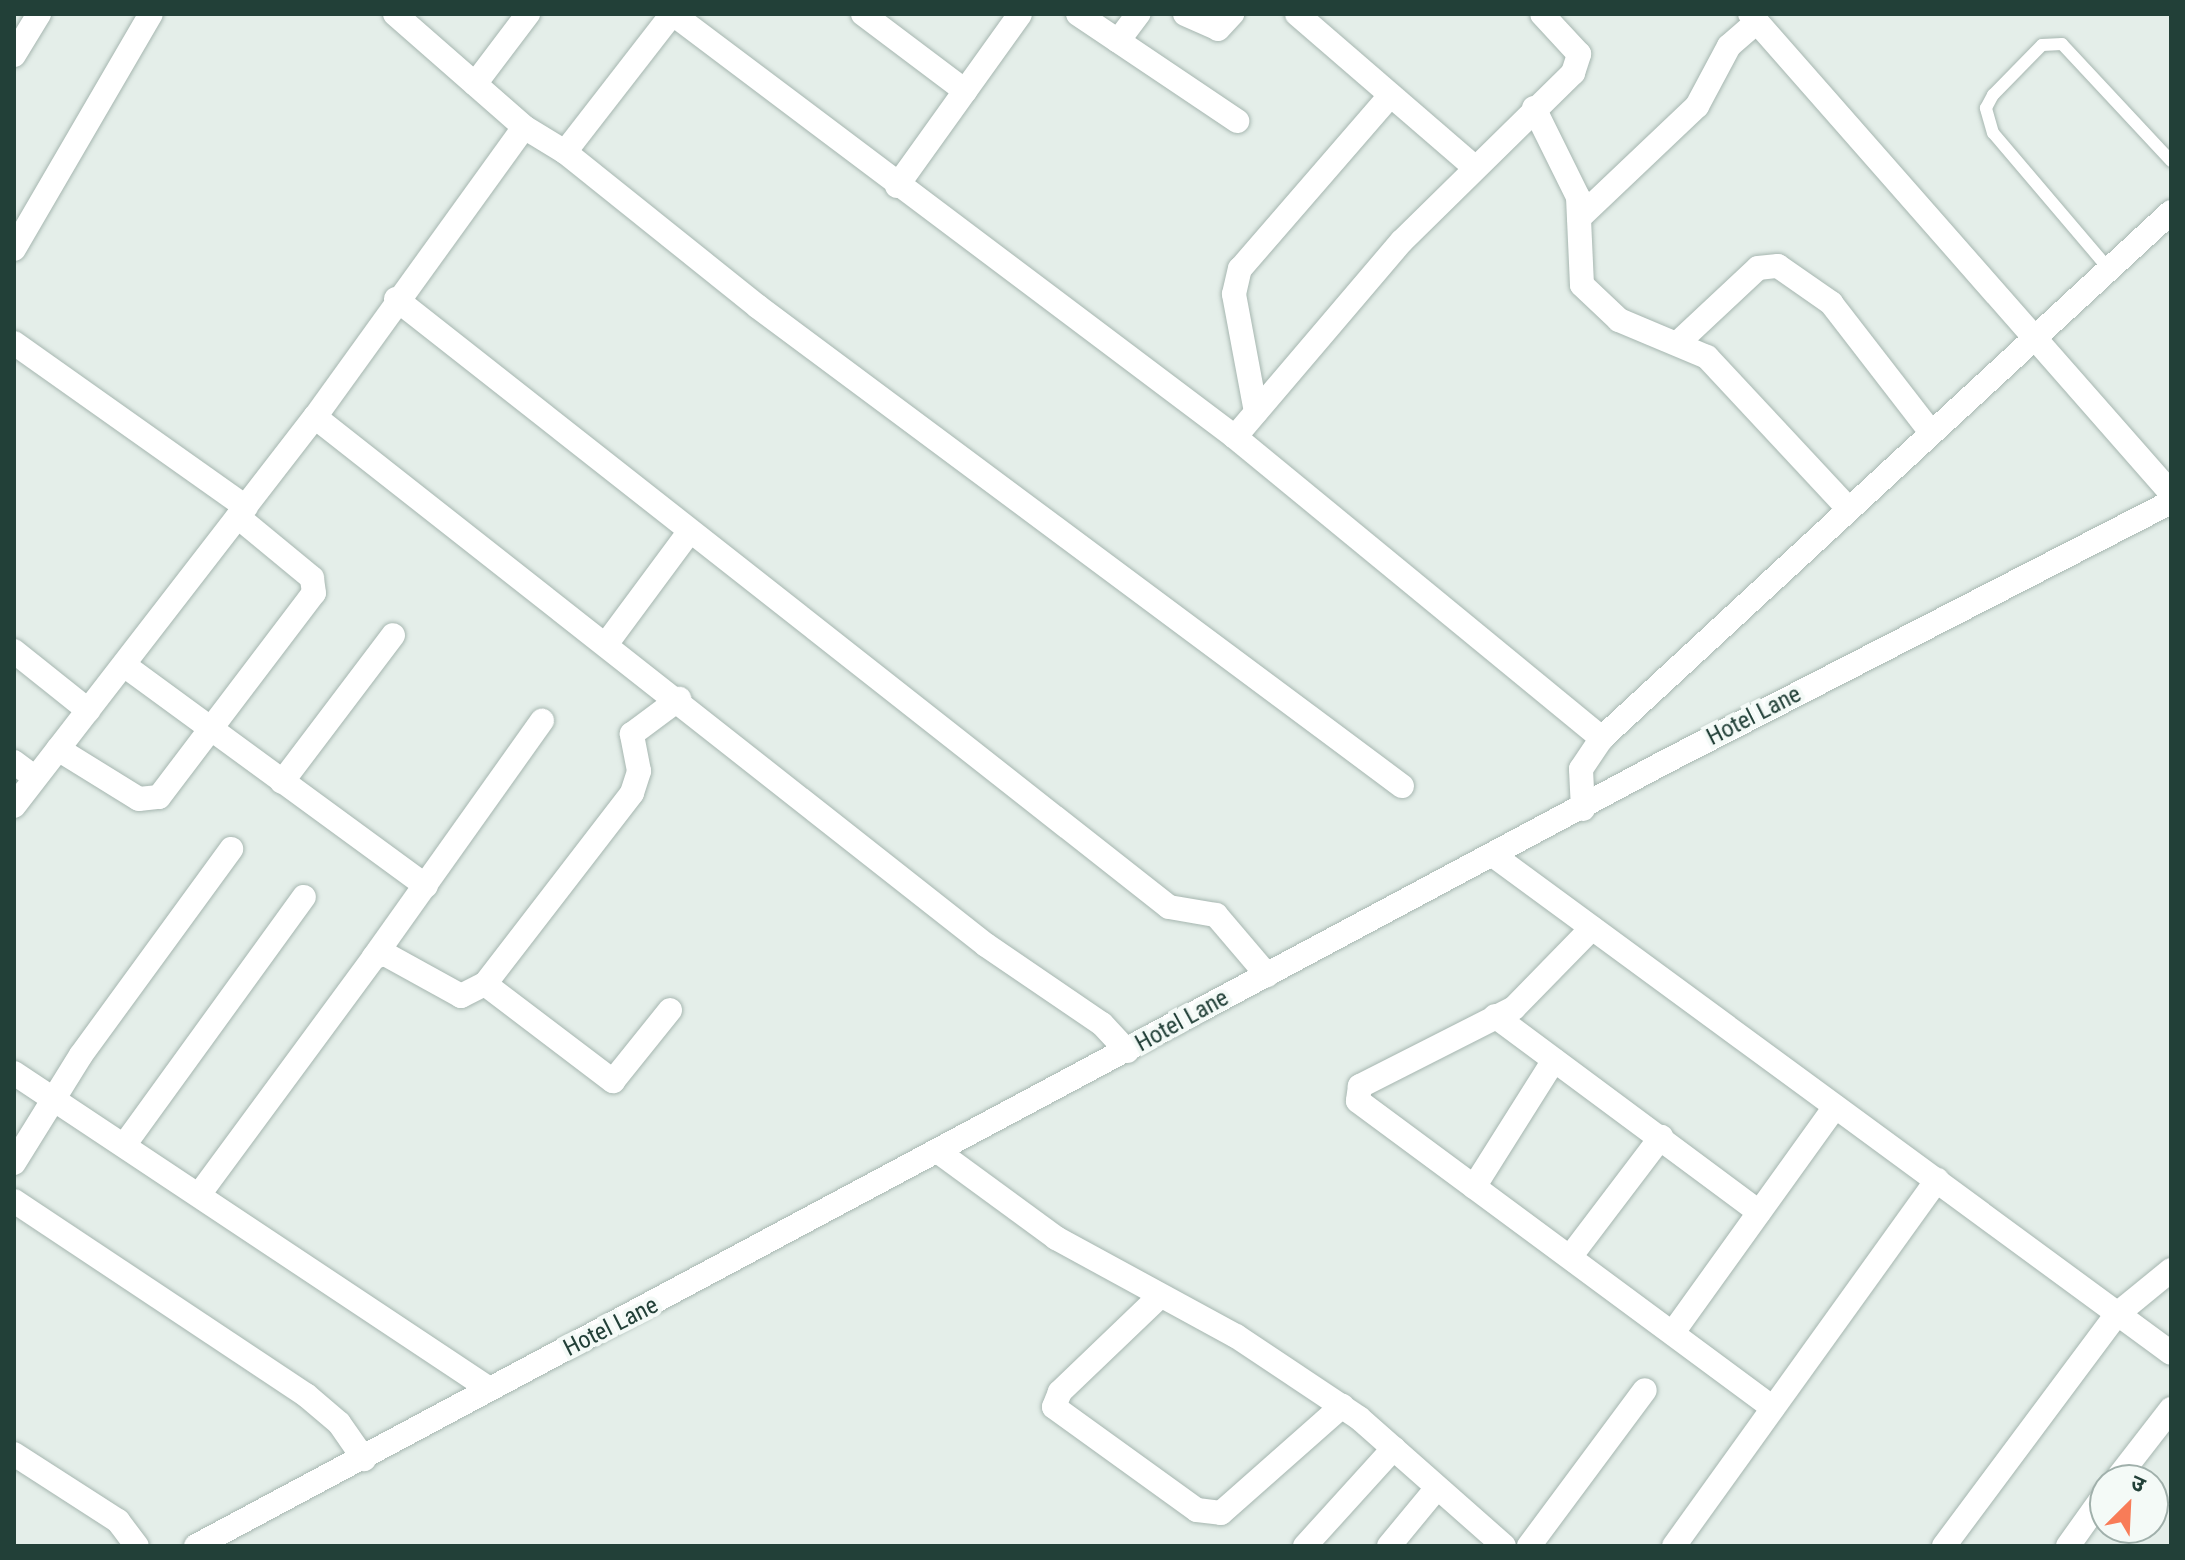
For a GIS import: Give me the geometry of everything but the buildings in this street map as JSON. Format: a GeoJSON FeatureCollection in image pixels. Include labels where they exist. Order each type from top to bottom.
{"type":"FeatureCollection","features":[{"type":"Feature","properties":{"kind":"street"},"geometry":{"type":"LineString","coordinates":[[14,55],[39,14]]}},
{"type":"Feature","properties":{"kind":"street"},"geometry":{"type":"LineString","coordinates":[[14,249],[151,14]]}},
{"type":"Feature","properties":{"kind":"street"},"geometry":{"type":"LineString","coordinates":[[395,14],[524,127],[565,152],[892,408],[1402,786]]}},
{"type":"Feature","properties":{"kind":"street"},"geometry":{"type":"LineString","coordinates":[[475,84],[528,14]]}},
{"type":"Feature","properties":{"kind":"street"},"geometry":{"type":"LineString","coordinates":[[565,152],[673,14],[897,186],[1235,437],[1602,738]]}},
{"type":"Feature","properties":{"kind":"street"},"geometry":{"type":"LineString","coordinates":[[863,14],[965,91]]}},
{"type":"Feature","properties":{"kind":"street"},"geometry":{"type":"LineString","coordinates":[[897,186],[1020,14]]}},
{"type":"Feature","properties":{"kind":"street"},"geometry":{"type":"LineString","coordinates":[[1078,14],[1237,121]]}},
{"type":"Feature","properties":{"kind":"street"},"geometry":{"type":"LineString","coordinates":[[1118,41],[1138,14]]}},
{"type":"Feature","properties":{"kind":"street"},"geometry":{"type":"LineString","coordinates":[[1185,14],[1218,29],[1232,14]]}},
{"type":"Feature","properties":{"kind":"street"},"geometry":{"type":"LineString","coordinates":[[1297,14],[1389,97],[1473,166]]}},
{"type":"Feature","properties":{"kind":"street"},"geometry":{"type":"LineString","coordinates":[[1235,437],[1473,166],[1580,61],[1542,14]]}},
{"type":"Feature","properties":{"kind":"street"},"geometry":{"type":"LineString","coordinates":[[1579,218],[1697,106],[1722,56],[1753,18],[2035,334],[2167,489]]}},
{"type":"Feature","properties":{"kind":"street"},"geometry":{"type":"LineString","coordinates":[[1256,412],[1234,294],[1240,269],[1389,97]]}},
{"type":"Feature","properties":{"kind":"street"},"geometry":{"type":"LineString","coordinates":[[1534,108],[1571,171],[1579,218],[1582,285],[1619,320],[1681,340],[1747,392],[1847,507]]}},
{"type":"Feature","properties":{"kind":"street"},"geometry":{"type":"LineString","coordinates":[[14,806],[315,417],[396,299],[524,127]]}},
{"type":"Feature","properties":{"kind":"street"},"geometry":{"type":"LineString","coordinates":[[1581,796],[1602,738],[1847,507],[2171,212]]}},
{"type":"Feature","properties":{"kind":"street"},"geometry":{"type":"LineString","coordinates":[[1681,340],[1758,268],[1778,266],[1831,303],[1930,431]]}},
{"type":"Feature","properties":{"kind":"street"},"geometry":{"type":"LineString","coordinates":[[396,299],[1169,907],[1216,915],[1267,975]]}},
{"type":"Feature","properties":{"kind":"street"},"geometry":{"type":"LineString","coordinates":[[14,343],[242,512],[315,586],[209,730],[151,802],[58,749]]}},
{"type":"Feature","properties":{"kind":"street"},"geometry":{"type":"LineString","coordinates":[[315,417],[679,699],[986,945],[1117,1040]]}},
{"type":"Feature","properties":{"kind":"street","name":"Hotel Lane"},"geometry":{"type":"LineString","coordinates":[[196,1546],[476,1377],[940,1153],[1117,1040],[1267,975],[1497,858],[1581,796],[2167,489]]}},
{"type":"Feature","properties":{"kind":"street"},"geometry":{"type":"LineString","coordinates":[[607,643],[689,532]]}},
{"type":"Feature","properties":{"kind":"street"},"geometry":{"type":"LineString","coordinates":[[282,782],[393,635]]}},
{"type":"Feature","properties":{"kind":"street"},"geometry":{"type":"LineString","coordinates":[[14,651],[88,710]]}},
{"type":"Feature","properties":{"kind":"street"},"geometry":{"type":"LineString","coordinates":[[124,665],[426,886]]}},
{"type":"Feature","properties":{"kind":"street"},"geometry":{"type":"LineString","coordinates":[[374,957],[385,954],[461,996],[485,984],[632,793],[639,771],[632,734],[679,699]]}},
{"type":"Feature","properties":{"kind":"street"},"geometry":{"type":"LineString","coordinates":[[201,1192],[426,886],[542,721]]}},
{"type":"Feature","properties":{"kind":"street"},"geometry":{"type":"LineString","coordinates":[[14,762],[35,778]]}},
{"type":"Feature","properties":{"kind":"street"},"geometry":{"type":"LineString","coordinates":[[14,1163],[54,1099],[231,849]]}},
{"type":"Feature","properties":{"kind":"street"},"geometry":{"type":"LineString","coordinates":[[1497,858],[2171,1353]]}},
{"type":"Feature","properties":{"kind":"street"},"geometry":{"type":"LineString","coordinates":[[125,1144],[304,897]]}},
{"type":"Feature","properties":{"kind":"street"},"geometry":{"type":"LineString","coordinates":[[1592,928],[1540,989],[1495,1016],[1433,1044],[1356,1094],[1364,1107],[1674,1331],[1773,1408]]}},
{"type":"Feature","properties":{"kind":"street"},"geometry":{"type":"LineString","coordinates":[[485,984],[613,1081],[670,1010]]}},
{"type":"Feature","properties":{"kind":"street"},"geometry":{"type":"LineString","coordinates":[[1495,1016],[1759,1212]]}},
{"type":"Feature","properties":{"kind":"street"},"geometry":{"type":"LineString","coordinates":[[1474,1187],[1554,1060]]}},
{"type":"Feature","properties":{"kind":"street"},"geometry":{"type":"LineString","coordinates":[[14,1073],[201,1192],[476,1377]]}},
{"type":"Feature","properties":{"kind":"street"},"geometry":{"type":"LineString","coordinates":[[1674,1331],[1835,1107]]}},
{"type":"Feature","properties":{"kind":"street"},"geometry":{"type":"LineString","coordinates":[[1570,1257],[1661,1137]]}},
{"type":"Feature","properties":{"kind":"street"},"geometry":{"type":"LineString","coordinates":[[940,1153],[1056,1238],[1160,1296],[1342,1406],[1504,1546]]}},
{"type":"Feature","properties":{"kind":"street"},"geometry":{"type":"LineString","coordinates":[[1674,1546],[1937,1180]]}},
{"type":"Feature","properties":{"kind":"street"},"geometry":{"type":"LineString","coordinates":[[14,1201],[306,1395],[357,1448]]}},
{"type":"Feature","properties":{"kind":"street"},"geometry":{"type":"LineString","coordinates":[[1944,1546],[2116,1315],[2171,1270]]}},
{"type":"Feature","properties":{"kind":"street"},"geometry":{"type":"LineString","coordinates":[[1160,1296],[1060,1392],[1054,1407],[1197,1510],[1221,1513],[1342,1406]]}},
{"type":"Feature","properties":{"kind":"street"},"geometry":{"type":"LineString","coordinates":[[1529,1546],[1645,1390]]}},
{"type":"Feature","properties":{"kind":"street"},"geometry":{"type":"LineString","coordinates":[[2128,1464],[2171,1409]]}},
{"type":"Feature","properties":{"kind":"street"},"geometry":{"type":"LineString","coordinates":[[1305,1546],[1394,1448]]}},
{"type":"Feature","properties":{"kind":"street"},"geometry":{"type":"LineString","coordinates":[[14,1454],[132,1539]]}},
{"type":"Feature","properties":{"kind":"street"},"geometry":{"type":"LineString","coordinates":[[1389,1546],[1437,1488]]}},
{"type":"Feature","properties":{"kind":"street"},"geometry":{"type":"LineString","coordinates":[[2068,1546],[2089,1516]]}},
{"type":"Feature","properties":{"kind":"lane"},"geometry":{"type":"LineString","coordinates":[[2108,268],[1993,133],[1986,108],[1993,95],[2042,45],[2062,44],[2171,161]]}}]}
